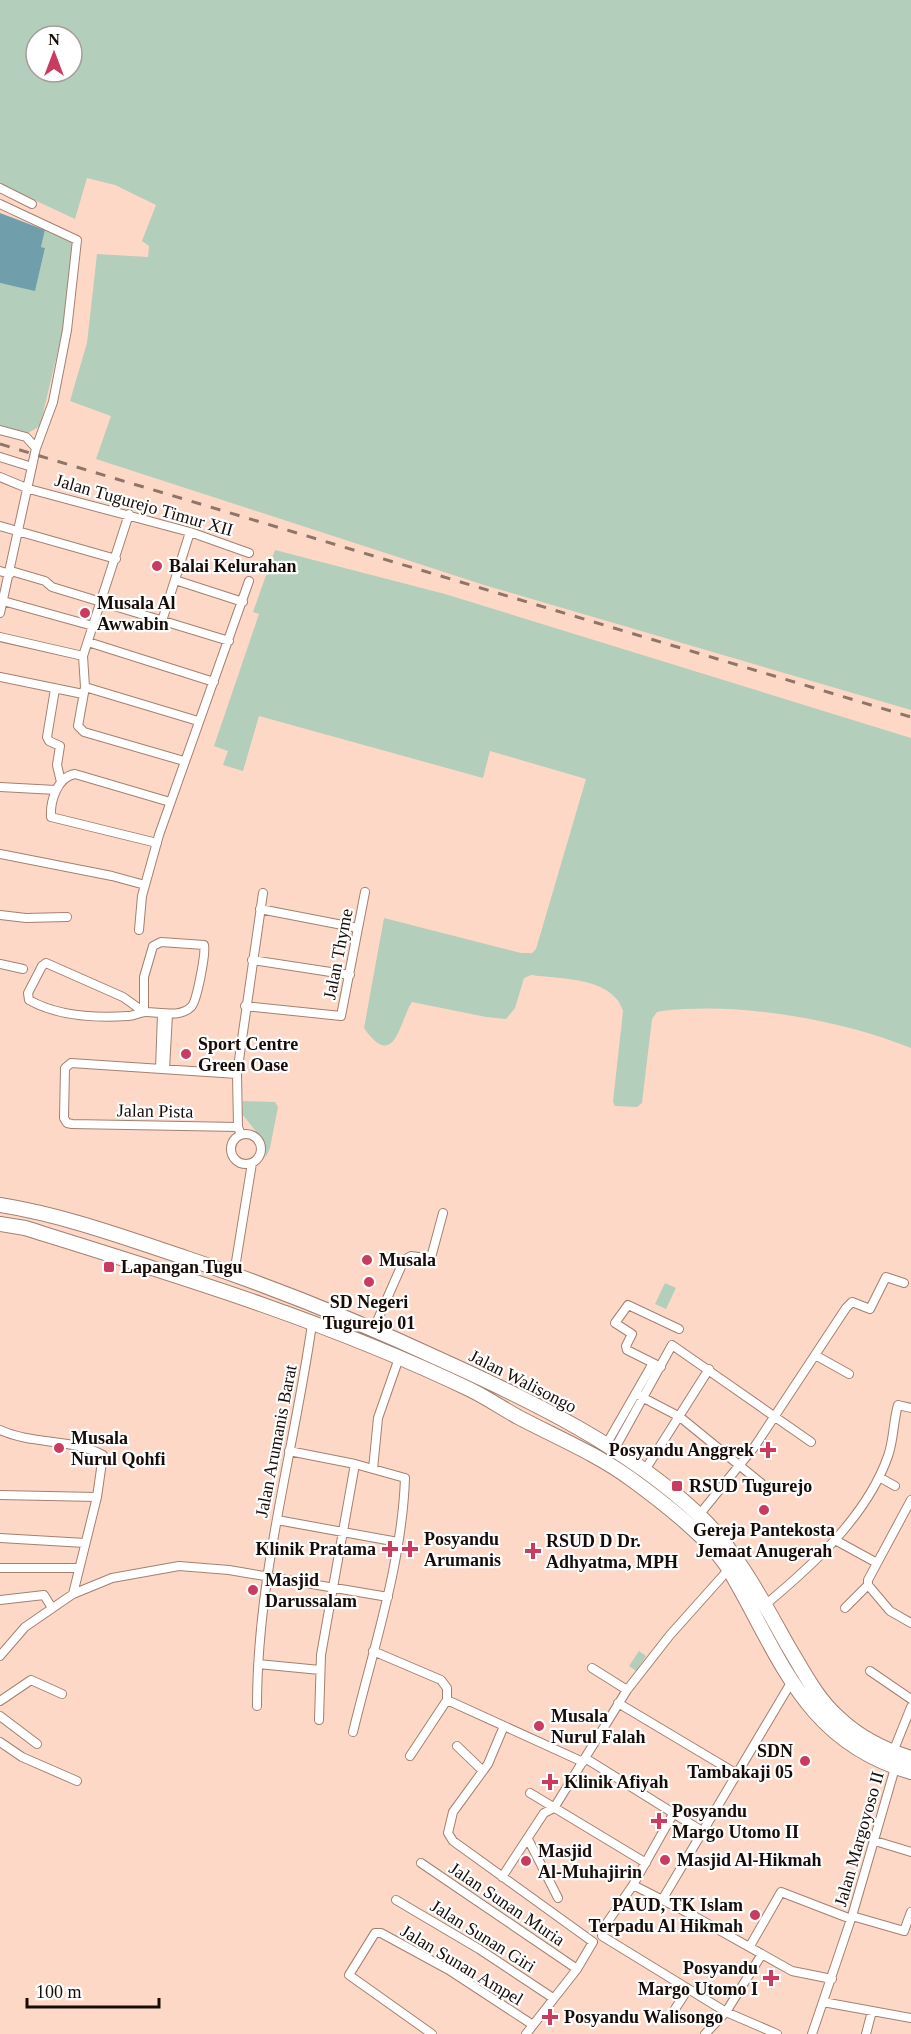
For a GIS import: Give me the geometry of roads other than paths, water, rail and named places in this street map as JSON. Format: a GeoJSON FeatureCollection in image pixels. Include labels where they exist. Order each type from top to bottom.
{"type":"FeatureCollection","features":[{"type":"Feature","properties":{"kind":"highway","name":"Jalan Walisongo"},"geometry":{"type":"LineString","coordinates":[[0,1205],[151,1246],[234,1274],[374,1329],[497,1383],[610,1447],[645,1470],[699,1515],[733,1555],[821,1699],[837,1718],[892,1752],[911,1758]]}},
{"type":"Feature","properties":{"kind":"highway","name":"Jalan Walisongo"},"geometry":{"type":"LineString","coordinates":[[0,1224],[25,1228],[268,1306],[399,1358],[473,1391],[605,1462],[632,1480],[700,1537],[729,1569],[792,1681],[831,1732],[864,1755],[911,1772]]}},
{"type":"Feature","properties":{"kind":"highway"},"geometry":{"type":"LineString","coordinates":[[145,1266],[151,1246]]}},
{"type":"Feature","properties":{"kind":"street"},"geometry":{"type":"LineString","coordinates":[[0,188],[32,204]]}},
{"type":"Feature","properties":{"kind":"street"},"geometry":{"type":"LineString","coordinates":[[0,204],[77,240],[67,330],[53,402],[36,448],[11,573],[0,613]]}},
{"type":"Feature","properties":{"kind":"street"},"geometry":{"type":"LineString","coordinates":[[0,430],[26,437],[36,448]]}},
{"type":"Feature","properties":{"kind":"street"},"geometry":{"type":"LineString","coordinates":[[0,457],[32,467]]}},
{"type":"Feature","properties":{"kind":"street","name":"Jalan Tugurejo Timur XII"},"geometry":{"type":"LineString","coordinates":[[0,477],[29,489],[129,514],[249,553]]}},
{"type":"Feature","properties":{"kind":"street"},"geometry":{"type":"LineString","coordinates":[[129,514],[83,656],[84,690],[79,729],[184,761]]}},
{"type":"Feature","properties":{"kind":"street"},"geometry":{"type":"LineString","coordinates":[[0,526],[116,559]]}},
{"type":"Feature","properties":{"kind":"street"},"geometry":{"type":"LineString","coordinates":[[162,621],[190,532]]}},
{"type":"Feature","properties":{"kind":"street"},"geometry":{"type":"LineString","coordinates":[[0,571],[229,641]]}},
{"type":"Feature","properties":{"kind":"street"},"geometry":{"type":"LineString","coordinates":[[175,580],[243,602]]}},
{"type":"Feature","properties":{"kind":"street"},"geometry":{"type":"LineString","coordinates":[[139,930],[145,885],[157,843],[249,581]]}},
{"type":"Feature","properties":{"kind":"street"},"geometry":{"type":"LineString","coordinates":[[3,601],[93,626]]}},
{"type":"Feature","properties":{"kind":"street"},"geometry":{"type":"LineString","coordinates":[[0,637],[83,656]]}},
{"type":"Feature","properties":{"kind":"street"},"geometry":{"type":"LineString","coordinates":[[88,642],[214,682]]}},
{"type":"Feature","properties":{"kind":"street"},"geometry":{"type":"LineString","coordinates":[[0,676],[55,688],[84,690],[198,721]]}},
{"type":"Feature","properties":{"kind":"street"},"geometry":{"type":"LineString","coordinates":[[55,688],[47,737],[60,746],[57,765],[61,782]]}},
{"type":"Feature","properties":{"kind":"street"},"geometry":{"type":"LineString","coordinates":[[157,843],[51,817],[56,790],[67,776],[75,774],[170,802]]}},
{"type":"Feature","properties":{"kind":"street"},"geometry":{"type":"LineString","coordinates":[[0,787],[56,790]]}},
{"type":"Feature","properties":{"kind":"street"},"geometry":{"type":"LineString","coordinates":[[0,854],[145,885]]}},
{"type":"Feature","properties":{"kind":"street","name":"Jalan Thyme"},"geometry":{"type":"LineString","coordinates":[[245,1006],[340,1016],[344,1008],[365,892]]}},
{"type":"Feature","properties":{"kind":"street"},"geometry":{"type":"LineString","coordinates":[[252,1163],[240,1163],[232,1154],[232,1143],[239,1131],[237,1074],[263,893]]}},
{"type":"Feature","properties":{"kind":"street"},"geometry":{"type":"LineString","coordinates":[[260,909],[358,928]]}},
{"type":"Feature","properties":{"kind":"street"},"geometry":{"type":"LineString","coordinates":[[0,915],[26,918],[67,917]]}},
{"type":"Feature","properties":{"kind":"street"},"geometry":{"type":"LineString","coordinates":[[144,1012],[123,997],[46,963],[42,966],[28,993],[29,1000],[56,1011],[114,1016],[144,1012],[165,1014],[185,1011],[194,1002],[205,948],[200,943],[161,942],[153,946],[144,977],[144,1012]]}},
{"type":"Feature","properties":{"kind":"street"},"geometry":{"type":"LineString","coordinates":[[252,960],[350,975]]}},
{"type":"Feature","properties":{"kind":"street"},"geometry":{"type":"LineString","coordinates":[[0,964],[23,969]]}},
{"type":"Feature","properties":{"kind":"street"},"geometry":{"type":"LineString","coordinates":[[165,1014],[163,1069],[237,1074]]}},
{"type":"Feature","properties":{"kind":"street","name":"Jalan Pista"},"geometry":{"type":"LineString","coordinates":[[163,1069],[71,1063],[65,1068],[64,1118],[72,1125],[239,1131]]}},
{"type":"Feature","properties":{"kind":"street"},"geometry":{"type":"LineString","coordinates":[[234,1274],[252,1163],[260,1155],[260,1143],[252,1135],[239,1131]]}},
{"type":"Feature","properties":{"kind":"street"},"geometry":{"type":"LineString","coordinates":[[374,1329],[404,1260],[411,1256],[426,1258],[432,1254],[443,1213]]}},
{"type":"Feature","properties":{"kind":"street"},"geometry":{"type":"LineString","coordinates":[[699,1515],[739,1467],[775,1418],[851,1303],[870,1309],[886,1276],[904,1283]]}},
{"type":"Feature","properties":{"kind":"street"},"geometry":{"type":"LineString","coordinates":[[661,1367],[626,1348],[632,1334],[615,1324],[624,1306],[628,1305],[679,1329]]}},
{"type":"Feature","properties":{"kind":"street","name":"Jalan Arumanis Barat"},"geometry":{"type":"LineString","coordinates":[[257,1706],[258,1664],[266,1577],[312,1324]]}},
{"type":"Feature","properties":{"kind":"street"},"geometry":{"type":"LineString","coordinates":[[610,1447],[645,1398],[672,1345],[811,1442]]}},
{"type":"Feature","properties":{"kind":"street"},"geometry":{"type":"LineString","coordinates":[[815,1355],[849,1374]]}},
{"type":"Feature","properties":{"kind":"street"},"geometry":{"type":"LineString","coordinates":[[373,1469],[378,1418],[399,1358]]}},
{"type":"Feature","properties":{"kind":"street"},"geometry":{"type":"LineString","coordinates":[[610,1447],[653,1363]]}},
{"type":"Feature","properties":{"kind":"street"},"geometry":{"type":"LineString","coordinates":[[645,1470],[709,1369]]}},
{"type":"Feature","properties":{"kind":"street"},"geometry":{"type":"LineString","coordinates":[[636,1394],[680,1417],[761,1483]]}},
{"type":"Feature","properties":{"kind":"street"},"geometry":{"type":"LineString","coordinates":[[765,1605],[836,1540],[879,1477],[891,1445],[898,1405],[904,1404],[911,1408]]}},
{"type":"Feature","properties":{"kind":"street"},"geometry":{"type":"LineString","coordinates":[[0,1430],[19,1437],[68,1443],[103,1455],[97,1497],[73,1594]]}},
{"type":"Feature","properties":{"kind":"street"},"geometry":{"type":"LineString","coordinates":[[289,1452],[355,1464],[402,1476],[405,1480],[398,1542],[388,1597],[353,1732]]}},
{"type":"Feature","properties":{"kind":"street"},"geometry":{"type":"LineString","coordinates":[[319,1720],[320,1670],[355,1464]]}},
{"type":"Feature","properties":{"kind":"street"},"geometry":{"type":"LineString","coordinates":[[879,1477],[896,1486]]}},
{"type":"Feature","properties":{"kind":"street"},"geometry":{"type":"LineString","coordinates":[[0,1495],[97,1497]]}},
{"type":"Feature","properties":{"kind":"street"},"geometry":{"type":"LineString","coordinates":[[845,1608],[868,1586],[877,1563],[911,1500]]}},
{"type":"Feature","properties":{"kind":"street"},"geometry":{"type":"LineString","coordinates":[[277,1520],[398,1542]]}},
{"type":"Feature","properties":{"kind":"street"},"geometry":{"type":"LineString","coordinates":[[0,1538],[85,1543]]}},
{"type":"Feature","properties":{"kind":"street"},"geometry":{"type":"LineString","coordinates":[[836,1540],[877,1563]]}},
{"type":"Feature","properties":{"kind":"street"},"geometry":{"type":"LineString","coordinates":[[0,1656],[25,1628],[73,1594],[112,1578],[185,1565],[388,1597]]}},
{"type":"Feature","properties":{"kind":"street"},"geometry":{"type":"LineString","coordinates":[[0,1568],[78,1568]]}},
{"type":"Feature","properties":{"kind":"street"},"geometry":{"type":"LineString","coordinates":[[502,1877],[544,1813],[554,1808],[627,1690],[670,1635],[729,1569]]}},
{"type":"Feature","properties":{"kind":"street"},"geometry":{"type":"LineString","coordinates":[[868,1586],[890,1611],[911,1623]]}},
{"type":"Feature","properties":{"kind":"street"},"geometry":{"type":"LineString","coordinates":[[0,1600],[44,1595],[52,1608]]}},
{"type":"Feature","properties":{"kind":"street"},"geometry":{"type":"LineString","coordinates":[[373,1651],[441,1680],[447,1688],[447,1700],[410,1756]]}},
{"type":"Feature","properties":{"kind":"street"},"geometry":{"type":"LineString","coordinates":[[258,1664],[320,1670]]}},
{"type":"Feature","properties":{"kind":"street"},"geometry":{"type":"LineString","coordinates":[[592,1668],[627,1690]]}},
{"type":"Feature","properties":{"kind":"street"},"geometry":{"type":"LineString","coordinates":[[870,1671],[911,1699]]}},
{"type":"Feature","properties":{"kind":"street"},"geometry":{"type":"LineString","coordinates":[[0,1701],[30,1680],[62,1694]]}},
{"type":"Feature","properties":{"kind":"street"},"geometry":{"type":"LineString","coordinates":[[662,1900],[792,1681]]}},
{"type":"Feature","properties":{"kind":"street"},"geometry":{"type":"LineString","coordinates":[[447,1700],[584,1760],[702,1832]]}},
{"type":"Feature","properties":{"kind":"street"},"geometry":{"type":"LineString","coordinates":[[618,1703],[737,1774]]}},
{"type":"Feature","properties":{"kind":"street"},"geometry":{"type":"LineString","coordinates":[[892,1752],[911,1707]]}},
{"type":"Feature","properties":{"kind":"street"},"geometry":{"type":"LineString","coordinates":[[0,1716],[37,1744]]}},
{"type":"Feature","properties":{"kind":"street"},"geometry":{"type":"LineString","coordinates":[[504,1725],[483,1771],[453,1812],[448,1833],[453,1841],[593,1941],[577,1969],[526,2034]]}},
{"type":"Feature","properties":{"kind":"street"},"geometry":{"type":"LineString","coordinates":[[0,1742],[22,1757],[77,1781]]}},
{"type":"Feature","properties":{"kind":"street"},"geometry":{"type":"LineString","coordinates":[[457,1746],[483,1771]]}},
{"type":"Feature","properties":{"kind":"street","name":"Jalan Margoyoso II"},"geometry":{"type":"LineString","coordinates":[[812,2034],[852,1918],[896,1768]]}},
{"type":"Feature","properties":{"kind":"street"},"geometry":{"type":"LineString","coordinates":[[530,1793],[646,1863]]}},
{"type":"Feature","properties":{"kind":"street"},"geometry":{"type":"LineString","coordinates":[[673,1814],[633,1886],[602,1930],[602,1936],[726,2012],[777,2034]]}},
{"type":"Feature","properties":{"kind":"street"},"geometry":{"type":"LineString","coordinates":[[528,1839],[558,1898]]}},
{"type":"Feature","properties":{"kind":"street"},"geometry":{"type":"LineString","coordinates":[[875,1841],[911,1852]]}},
{"type":"Feature","properties":{"kind":"street","name":"Jalan Sunan Muria"},"geometry":{"type":"LineString","coordinates":[[421,1863],[577,1969]]}},
{"type":"Feature","properties":{"kind":"street"},"geometry":{"type":"LineString","coordinates":[[633,1886],[750,1946],[792,1971],[832,1979]]}},
{"type":"Feature","properties":{"kind":"street","name":"Jalan Margoyoso II"},"geometry":{"type":"LineString","coordinates":[[750,1946],[781,1892],[852,1918]]}},
{"type":"Feature","properties":{"kind":"street","name":"Jalan Sunan Giri"},"geometry":{"type":"LineString","coordinates":[[396,1900],[479,1949],[554,1998]]}},
{"type":"Feature","properties":{"kind":"street"},"geometry":{"type":"LineString","coordinates":[[852,1918],[904,1931],[911,1912]]}},
{"type":"Feature","properties":{"kind":"street","name":"Jalan Sunan Ampel"},"geometry":{"type":"LineString","coordinates":[[432,2034],[349,1975],[375,1933],[381,1933],[449,1970],[533,2025]]}},
{"type":"Feature","properties":{"kind":"street"},"geometry":{"type":"LineString","coordinates":[[705,2034],[726,2012],[762,1954]]}},
{"type":"Feature","properties":{"kind":"street"},"geometry":{"type":"LineString","coordinates":[[675,2009],[687,1989]]}},
{"type":"Feature","properties":{"kind":"street"},"geometry":{"type":"LineString","coordinates":[[823,2002],[911,2018]]}},
{"type":"Feature","properties":{"kind":"street"},"geometry":{"type":"LineString","coordinates":[[866,2034],[872,2011]]}},
{"type":"Feature","properties":{"kind":"water"},"geometry":{"type":"Polygon","coordinates":[[[0,213],[45,230],[41,247],[45,248],[35,291],[0,283],[0,213]]]}},
{"type":"Feature","properties":{"kind":"railway"},"geometry":{"type":"LineString","coordinates":[[0,444],[911,717]]}},
{"type":"Feature","properties":{"kind":"place","name":"Balai Kelurahan"},"geometry":{"type":"Point","coordinates":[157,566]}},
{"type":"Feature","properties":{"kind":"place","name":"Musala Al Awwabin"},"geometry":{"type":"Point","coordinates":[85,613]}},
{"type":"Feature","properties":{"kind":"place","name":"Sport Centre Green Oase"},"geometry":{"type":"Point","coordinates":[186,1054]}},
{"type":"Feature","properties":{"kind":"place","name":"Musala"},"geometry":{"type":"Point","coordinates":[367,1260]}},
{"type":"Feature","properties":{"kind":"place","name":"Lapangan Tugu"},"geometry":{"type":"Point","coordinates":[109,1267]}},
{"type":"Feature","properties":{"kind":"place","name":"SD Negeri Tugurejo 01"},"geometry":{"type":"Point","coordinates":[369,1282]}},
{"type":"Feature","properties":{"kind":"place","name":"Musala Nurul Qohfi"},"geometry":{"type":"Point","coordinates":[59,1448]}},
{"type":"Feature","properties":{"kind":"place","name":"Posyandu Anggrek"},"geometry":{"type":"Point","coordinates":[768,1450]}},
{"type":"Feature","properties":{"kind":"place","name":"RSUD Tugurejo"},"geometry":{"type":"Point","coordinates":[677,1486]}},
{"type":"Feature","properties":{"kind":"place","name":"Gereja Pantekosta Jemaat Anugerah"},"geometry":{"type":"Point","coordinates":[764,1510]}},
{"type":"Feature","properties":{"kind":"place","name":"Klinik Pratama"},"geometry":{"type":"Point","coordinates":[390,1549]}},
{"type":"Feature","properties":{"kind":"place","name":"Posyandu Arumanis"},"geometry":{"type":"Point","coordinates":[410,1549]}},
{"type":"Feature","properties":{"kind":"place","name":"RSUD D Dr. Adhyatma, MPH"},"geometry":{"type":"Point","coordinates":[533,1551]}},
{"type":"Feature","properties":{"kind":"place","name":"Masjid Darussalam"},"geometry":{"type":"Point","coordinates":[253,1590]}},
{"type":"Feature","properties":{"kind":"place","name":"Musala Nurul Falah"},"geometry":{"type":"Point","coordinates":[539,1726]}},
{"type":"Feature","properties":{"kind":"place","name":"SDN Tambakaji 05"},"geometry":{"type":"Point","coordinates":[805,1761]}},
{"type":"Feature","properties":{"kind":"place","name":"Klinik Afiyah"},"geometry":{"type":"Point","coordinates":[550,1782]}},
{"type":"Feature","properties":{"kind":"place","name":"Posyandu Margo Utomo II"},"geometry":{"type":"Point","coordinates":[659,1821]}},
{"type":"Feature","properties":{"kind":"place","name":"Masjid Al-Hikmah"},"geometry":{"type":"Point","coordinates":[665,1860]}},
{"type":"Feature","properties":{"kind":"place","name":"Masjid Al-Muhajirin"},"geometry":{"type":"Point","coordinates":[526,1861]}},
{"type":"Feature","properties":{"kind":"place","name":"PAUD, TK Islam Terpadu Al Hikmah"},"geometry":{"type":"Point","coordinates":[755,1915]}},
{"type":"Feature","properties":{"kind":"place","name":"Posyandu Margo Utomo I"},"geometry":{"type":"Point","coordinates":[771,1978]}},
{"type":"Feature","properties":{"kind":"place","name":"Posyandu Walisongo"},"geometry":{"type":"Point","coordinates":[550,2017]}}]}
